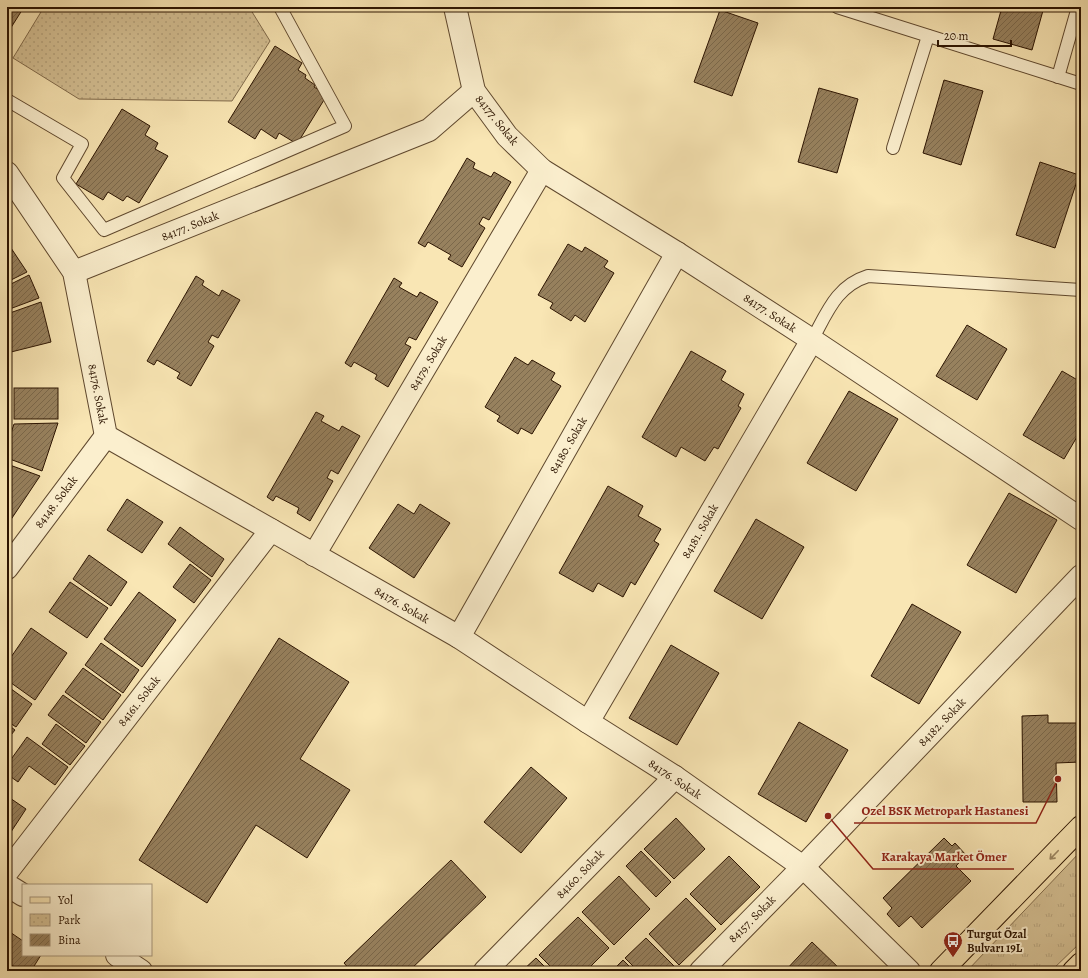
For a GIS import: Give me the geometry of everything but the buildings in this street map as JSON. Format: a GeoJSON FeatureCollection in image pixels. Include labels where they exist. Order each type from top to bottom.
{"type":"FeatureCollection","features":[{"type":"Feature","properties":{"kind":"main road"},"geometry":{"type":"LineString","coordinates":[[941,971],[1081,827]]}},
{"type":"Feature","properties":{"kind":"main road"},"geometry":{"type":"LineString","coordinates":[[1074,971],[1081,964]]}},
{"type":"Feature","properties":{"kind":"street","name":"84177. Sokak"},"geometry":{"type":"LineString","coordinates":[[455,7],[474,91],[508,136],[542,170],[812,340],[1081,519]]}},
{"type":"Feature","properties":{"kind":"street","name":"84177. Sokak"},"geometry":{"type":"LineString","coordinates":[[74,272],[429,130],[474,91]]}},
{"type":"Feature","properties":{"kind":"street","name":"84179. Sokak"},"geometry":{"type":"LineString","coordinates":[[314,555],[542,170]]}},
{"type":"Feature","properties":{"kind":"street","name":"84176. Sokak"},"geometry":{"type":"LineString","coordinates":[[7,173],[74,272],[106,436],[459,637],[675,777],[803,867],[909,971]]}},
{"type":"Feature","properties":{"kind":"street","name":"84180. Sokak"},"geometry":{"type":"LineString","coordinates":[[459,637],[677,254]]}},
{"type":"Feature","properties":{"kind":"street","name":"84181. Sokak"},"geometry":{"type":"LineString","coordinates":[[588,722],[812,340]]}},
{"type":"Feature","properties":{"kind":"street","name":"84148. Sokak"},"geometry":{"type":"LineString","coordinates":[[7,568],[106,436]]}},
{"type":"Feature","properties":{"kind":"street","name":"84161. Sokak"},"geometry":{"type":"LineString","coordinates":[[7,872],[271,530]]}},
{"type":"Feature","properties":{"kind":"street","name":"84182. Sokak"},"geometry":{"type":"LineString","coordinates":[[803,867],[1081,576]]}},
{"type":"Feature","properties":{"kind":"street","name":"84160. Sokak"},"geometry":{"type":"LineString","coordinates":[[485,971],[675,777]]}},
{"type":"Feature","properties":{"kind":"street","name":"84157. Sokak"},"geometry":{"type":"LineString","coordinates":[[701,971],[803,867]]}},
{"type":"Feature","properties":{"kind":"street"},"geometry":{"type":"LineString","coordinates":[[7,885],[22,894]]}},
{"type":"Feature","properties":{"kind":"street"},"geometry":{"type":"LineString","coordinates":[[118,956],[138,970]]}},
{"type":"Feature","properties":{"kind":"lane"},"geometry":{"type":"LineString","coordinates":[[7,100],[82,144],[63,178],[104,230],[345,126],[280,7]]}},
{"type":"Feature","properties":{"kind":"lane"},"geometry":{"type":"LineString","coordinates":[[837,7],[1081,84]]}},
{"type":"Feature","properties":{"kind":"lane"},"geometry":{"type":"LineString","coordinates":[[1058,77],[1078,7]]}},
{"type":"Feature","properties":{"kind":"lane"},"geometry":{"type":"LineString","coordinates":[[893,148],[928,36]]}},
{"type":"Feature","properties":{"kind":"lane"},"geometry":{"type":"LineString","coordinates":[[812,340],[840,292],[849,284],[868,276],[1081,290]]}},
{"type":"Feature","properties":{"kind":"green space"},"geometry":{"type":"Polygon","coordinates":[[[44,7],[249,7],[270,41],[232,101],[79,99],[13,58],[44,7]]]}},
{"type":"Feature","properties":{"kind":"green space"},"geometry":{"type":"Polygon","coordinates":[[[1081,851],[1081,942],[1051,971],[967,971],[1081,851]]]}},
{"type":"Feature","properties":{"kind":"place","name":"Ozel BSK Metropark Hastanesi"},"geometry":{"type":"Point","coordinates":[1058,779]}},
{"type":"Feature","properties":{"kind":"place","name":"Karakaya Market Ömer"},"geometry":{"type":"Point","coordinates":[828,816]}},
{"type":"Feature","properties":{"kind":"place","name":"Turgut Özal Bulvarı 19L"},"geometry":{"type":"Point","coordinates":[953,958]}}]}
